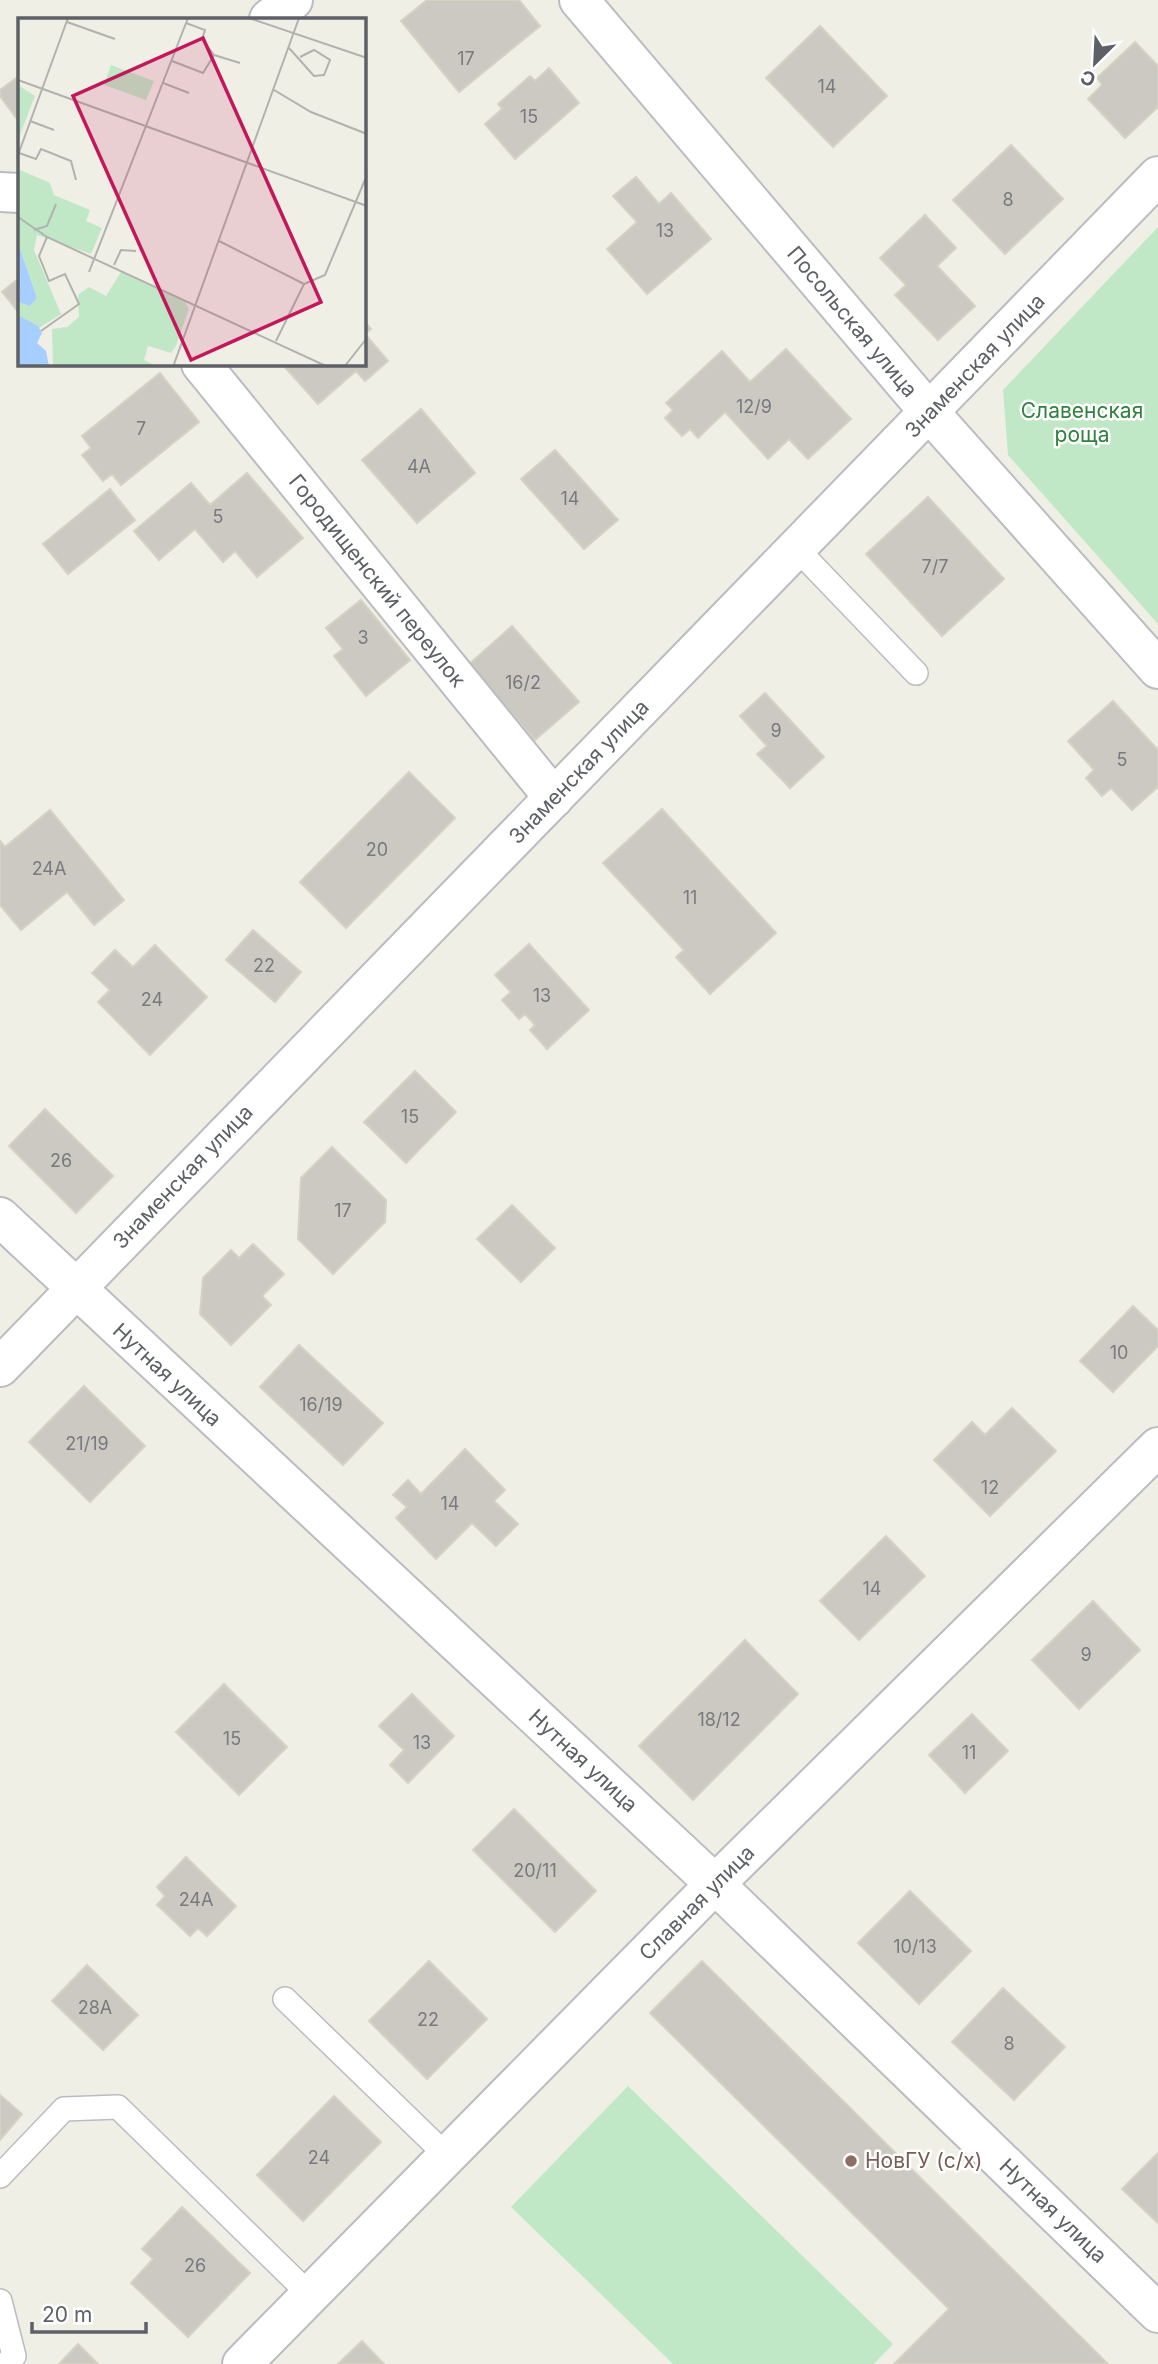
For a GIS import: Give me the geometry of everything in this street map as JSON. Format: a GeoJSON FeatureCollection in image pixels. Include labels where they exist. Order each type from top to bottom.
{"type":"FeatureCollection","features":[{"type":"Feature","properties":{"kind":"street"},"geometry":{"type":"LineString","coordinates":[[271,18],[293,0]]}},
{"type":"Feature","properties":{"kind":"street","name":"Посольская улица"},"geometry":{"type":"LineString","coordinates":[[579,0],[930,413],[1158,670]]}},
{"type":"Feature","properties":{"kind":"street","name":"Знаменская улица"},"geometry":{"type":"LineString","coordinates":[[0,1367],[1158,176]]}},
{"type":"Feature","properties":{"kind":"street"},"geometry":{"type":"LineString","coordinates":[[0,192],[18,193]]}},
{"type":"Feature","properties":{"kind":"street","name":"Городищенский переулок"},"geometry":{"type":"LineString","coordinates":[[203,366],[554,798]]}},
{"type":"Feature","properties":{"kind":"street","name":"Нутная улица"},"geometry":{"type":"LineString","coordinates":[[0,1217],[74,1289],[715,1884],[1158,2313]]}},
{"type":"Feature","properties":{"kind":"street","name":"Славная улица"},"geometry":{"type":"LineString","coordinates":[[242,2364],[715,1884],[1158,1447]]}},
{"type":"Feature","properties":{"kind":"lane"},"geometry":{"type":"LineString","coordinates":[[797,549],[916,673]]}},
{"type":"Feature","properties":{"kind":"lane"},"geometry":{"type":"LineString","coordinates":[[285,1999],[447,2156]]}},
{"type":"Feature","properties":{"kind":"lane"},"geometry":{"type":"LineString","coordinates":[[0,2176],[64,2109],[118,2107],[310,2295]]}},
{"type":"Feature","properties":{"kind":"lane"},"geometry":{"type":"LineString","coordinates":[[0,2301],[14,2356],[6,2364]]}},
{"type":"Feature","properties":{"kind":"green space","name":"Славенская роща"},"geometry":{"type":"Polygon","coordinates":[[[1158,227],[1158,624],[1008,455],[1003,390],[1158,227]]]}},
{"type":"Feature","properties":{"kind":"green space"},"geometry":{"type":"Polygon","coordinates":[[[628,2086],[893,2344],[874,2364],[673,2364],[511,2207],[628,2086]]]}},
{"type":"Feature","properties":{"kind":"building"},"geometry":{"type":"Polygon","coordinates":[[[427,0],[519,0],[540,26],[459,92],[401,21],[427,0]]]}},
{"type":"Feature","properties":{"kind":"building"},"geometry":{"type":"Polygon","coordinates":[[[820,26],[887,96],[833,147],[766,78],[820,26]]]}},
{"type":"Feature","properties":{"kind":"building"},"geometry":{"type":"Polygon","coordinates":[[[1135,42],[1158,66],[1158,107],[1125,138],[1088,99],[1102,85],[1097,78],[1135,42]]]}},
{"type":"Feature","properties":{"kind":"building"},"geometry":{"type":"Polygon","coordinates":[[[549,68],[579,103],[515,159],[485,124],[502,109],[498,104],[530,76],[535,81],[549,68]]]}},
{"type":"Feature","properties":{"kind":"building"},"geometry":{"type":"Polygon","coordinates":[[[18,77],[18,121],[0,96],[0,90],[18,77]]]}},
{"type":"Feature","properties":{"kind":"building"},"geometry":{"type":"Polygon","coordinates":[[[1011,145],[1063,199],[1005,254],[953,200],[1011,145]]]}},
{"type":"Feature","properties":{"kind":"building"},"geometry":{"type":"Polygon","coordinates":[[[636,177],[659,204],[671,193],[711,239],[647,294],[607,249],[637,222],[613,196],[636,177]]]}},
{"type":"Feature","properties":{"kind":"building"},"geometry":{"type":"Polygon","coordinates":[[[925,215],[956,248],[937,266],[975,306],[938,340],[895,295],[906,285],[880,258],[925,215]]]}},
{"type":"Feature","properties":{"kind":"building"},"geometry":{"type":"Polygon","coordinates":[[[18,279],[18,312],[2,292],[18,279]]]}},
{"type":"Feature","properties":{"kind":"building"},"geometry":{"type":"Polygon","coordinates":[[[366,335],[388,361],[365,381],[356,371],[318,404],[284,366],[366,366],[366,335]]]}},
{"type":"Feature","properties":{"kind":"building"},"geometry":{"type":"Polygon","coordinates":[[[786,349],[851,419],[808,459],[789,439],[768,459],[725,412],[698,438],[690,429],[682,436],[665,418],[673,410],[666,403],[722,351],[750,382],[786,349]]]}},
{"type":"Feature","properties":{"kind":"building"},"geometry":{"type":"Polygon","coordinates":[[[160,373],[199,422],[121,485],[112,474],[103,481],[82,455],[91,448],[82,436],[160,373]]]}},
{"type":"Feature","properties":{"kind":"building"},"geometry":{"type":"Polygon","coordinates":[[[421,409],[475,473],[417,523],[362,460],[421,409]]]}},
{"type":"Feature","properties":{"kind":"building"},"geometry":{"type":"Polygon","coordinates":[[[555,450],[618,520],[584,549],[521,479],[555,450]]]}},
{"type":"Feature","properties":{"kind":"building"},"geometry":{"type":"Polygon","coordinates":[[[247,473],[303,538],[257,577],[235,551],[223,562],[195,529],[159,560],[134,531],[191,483],[210,505],[247,473]]]}},
{"type":"Feature","properties":{"kind":"building"},"geometry":{"type":"Polygon","coordinates":[[[110,489],[135,520],[68,574],[43,544],[110,489]]]}},
{"type":"Feature","properties":{"kind":"building"},"geometry":{"type":"Polygon","coordinates":[[[928,497],[1004,579],[942,636],[866,554],[928,497]]]}},
{"type":"Feature","properties":{"kind":"building"},"geometry":{"type":"Polygon","coordinates":[[[361,600],[410,660],[366,696],[334,656],[343,649],[326,628],[361,600]]]}},
{"type":"Feature","properties":{"kind":"building"},"geometry":{"type":"Polygon","coordinates":[[[512,626],[579,702],[535,740],[468,665],[512,626]]]}},
{"type":"Feature","properties":{"kind":"building"},"geometry":{"type":"Polygon","coordinates":[[[765,693],[824,757],[790,788],[757,754],[767,746],[740,716],[765,693]]]}},
{"type":"Feature","properties":{"kind":"building"},"geometry":{"type":"Polygon","coordinates":[[[1113,701],[1158,750],[1158,787],[1132,810],[1111,788],[1102,796],[1086,778],[1094,770],[1068,741],[1113,701]]]}},
{"type":"Feature","properties":{"kind":"building"},"geometry":{"type":"Polygon","coordinates":[[[409,772],[455,818],[346,928],[300,882],[409,772]]]}},
{"type":"Feature","properties":{"kind":"building"},"geometry":{"type":"Polygon","coordinates":[[[662,809],[776,933],[710,994],[676,957],[684,950],[603,863],[662,809]]]}},
{"type":"Feature","properties":{"kind":"building"},"geometry":{"type":"Polygon","coordinates":[[[50,810],[124,900],[94,925],[67,892],[21,930],[0,905],[0,841],[5,847],[50,810]]]}},
{"type":"Feature","properties":{"kind":"building"},"geometry":{"type":"Polygon","coordinates":[[[253,930],[301,972],[275,1002],[226,960],[253,930]]]}},
{"type":"Feature","properties":{"kind":"building"},"geometry":{"type":"Polygon","coordinates":[[[529,944],[589,1010],[547,1049],[530,1030],[535,1025],[525,1014],[519,1019],[502,1000],[511,992],[495,975],[529,944]]]}},
{"type":"Feature","properties":{"kind":"building"},"geometry":{"type":"Polygon","coordinates":[[[155,945],[207,997],[150,1055],[98,1002],[110,990],[92,973],[115,950],[133,967],[155,945]]]}},
{"type":"Feature","properties":{"kind":"building"},"geometry":{"type":"Polygon","coordinates":[[[415,1071],[456,1112],[406,1163],[364,1122],[415,1071]]]}},
{"type":"Feature","properties":{"kind":"building"},"geometry":{"type":"Polygon","coordinates":[[[45,1109],[113,1176],[76,1213],[9,1146],[45,1109]]]}},
{"type":"Feature","properties":{"kind":"building"},"geometry":{"type":"Polygon","coordinates":[[[332,1147],[386,1200],[385,1222],[333,1274],[298,1239],[301,1178],[332,1147]]]}},
{"type":"Feature","properties":{"kind":"building"},"geometry":{"type":"Polygon","coordinates":[[[512,1205],[555,1248],[521,1282],[477,1239],[512,1205]]]}},
{"type":"Feature","properties":{"kind":"building"},"geometry":{"type":"Polygon","coordinates":[[[253,1244],[284,1274],[262,1296],[271,1305],[231,1345],[200,1314],[203,1278],[231,1250],[239,1258],[253,1244]]]}},
{"type":"Feature","properties":{"kind":"building"},"geometry":{"type":"Polygon","coordinates":[[[1133,1306],[1158,1330],[1158,1346],[1113,1392],[1080,1361],[1133,1306]]]}},
{"type":"Feature","properties":{"kind":"building"},"geometry":{"type":"Polygon","coordinates":[[[299,1345],[383,1423],[343,1465],[260,1387],[299,1345]]]}},
{"type":"Feature","properties":{"kind":"building"},"geometry":{"type":"Polygon","coordinates":[[[84,1386],[145,1446],[90,1502],[29,1442],[84,1386]]]}},
{"type":"Feature","properties":{"kind":"building"},"geometry":{"type":"Polygon","coordinates":[[[1012,1408],[1056,1451],[990,1516],[934,1460],[972,1422],[985,1435],[1012,1408]]]}},
{"type":"Feature","properties":{"kind":"building"},"geometry":{"type":"Polygon","coordinates":[[[465,1449],[505,1490],[494,1501],[518,1524],[496,1546],[472,1523],[436,1559],[396,1518],[407,1507],[393,1495],[408,1480],[421,1494],[465,1449]]]}},
{"type":"Feature","properties":{"kind":"building"},"geometry":{"type":"Polygon","coordinates":[[[886,1536],[925,1576],[859,1640],[820,1601],[886,1536]]]}},
{"type":"Feature","properties":{"kind":"building"},"geometry":{"type":"Polygon","coordinates":[[[1093,1601],[1140,1650],[1079,1709],[1032,1660],[1093,1601]]]}},
{"type":"Feature","properties":{"kind":"building"},"geometry":{"type":"Polygon","coordinates":[[[745,1640],[798,1694],[693,1800],[639,1746],[745,1640]]]}},
{"type":"Feature","properties":{"kind":"building"},"geometry":{"type":"Polygon","coordinates":[[[224,1684],[287,1747],[239,1795],[176,1732],[224,1684]]]}},
{"type":"Feature","properties":{"kind":"building"},"geometry":{"type":"Polygon","coordinates":[[[412,1694],[454,1736],[408,1783],[390,1765],[404,1750],[379,1726],[412,1694]]]}},
{"type":"Feature","properties":{"kind":"building"},"geometry":{"type":"Polygon","coordinates":[[[972,1714],[1008,1751],[965,1793],[929,1755],[972,1714]]]}},
{"type":"Feature","properties":{"kind":"building"},"geometry":{"type":"Polygon","coordinates":[[[514,1809],[596,1891],[555,1932],[473,1850],[514,1809]]]}},
{"type":"Feature","properties":{"kind":"building"},"geometry":{"type":"Polygon","coordinates":[[[186,1857],[236,1906],[207,1936],[198,1928],[190,1936],[157,1905],[165,1896],[157,1887],[186,1857]]]}},
{"type":"Feature","properties":{"kind":"building"},"geometry":{"type":"Polygon","coordinates":[[[910,1891],[971,1951],[919,2004],[858,1943],[910,1891]]]}},
{"type":"Feature","properties":{"kind":"building"},"geometry":{"type":"Polygon","coordinates":[[[429,1961],[487,2019],[427,2079],[369,2021],[429,1961]]]}},
{"type":"Feature","properties":{"kind":"building","name":"НовГУ (с/х)"},"geometry":{"type":"Polygon","coordinates":[[[702,1961],[1108,2364],[894,2364],[949,2309],[650,2013],[702,1961]]]}},
{"type":"Feature","properties":{"kind":"building"},"geometry":{"type":"Polygon","coordinates":[[[87,1965],[138,2015],[103,2050],[52,2001],[87,1965]]]}},
{"type":"Feature","properties":{"kind":"building"},"geometry":{"type":"Polygon","coordinates":[[[1003,1988],[1065,2047],[1014,2100],[952,2042],[1003,1988]]]}},
{"type":"Feature","properties":{"kind":"building"},"geometry":{"type":"Polygon","coordinates":[[[0,2095],[22,2114],[0,2140],[0,2095]]]}},
{"type":"Feature","properties":{"kind":"building"},"geometry":{"type":"Polygon","coordinates":[[[334,2096],[381,2142],[303,2221],[257,2175],[334,2096]]]}},
{"type":"Feature","properties":{"kind":"building"},"geometry":{"type":"Polygon","coordinates":[[[1158,2153],[1158,2223],[1122,2189],[1158,2153]]]}},
{"type":"Feature","properties":{"kind":"building"},"geometry":{"type":"Polygon","coordinates":[[[182,2207],[250,2273],[188,2337],[131,2283],[153,2259],[142,2249],[182,2207]]]}},
{"type":"Feature","properties":{"kind":"building"},"geometry":{"type":"Polygon","coordinates":[[[362,2341],[384,2364],[338,2364],[362,2341]]]}},
{"type":"Feature","properties":{"kind":"building"},"geometry":{"type":"Polygon","coordinates":[[[78,2344],[98,2364],[59,2364],[78,2344]]]}},
{"type":"Feature","properties":{"kind":"place","name":"НовГУ (с/х)"},"geometry":{"type":"Point","coordinates":[851,2161]}}]}
